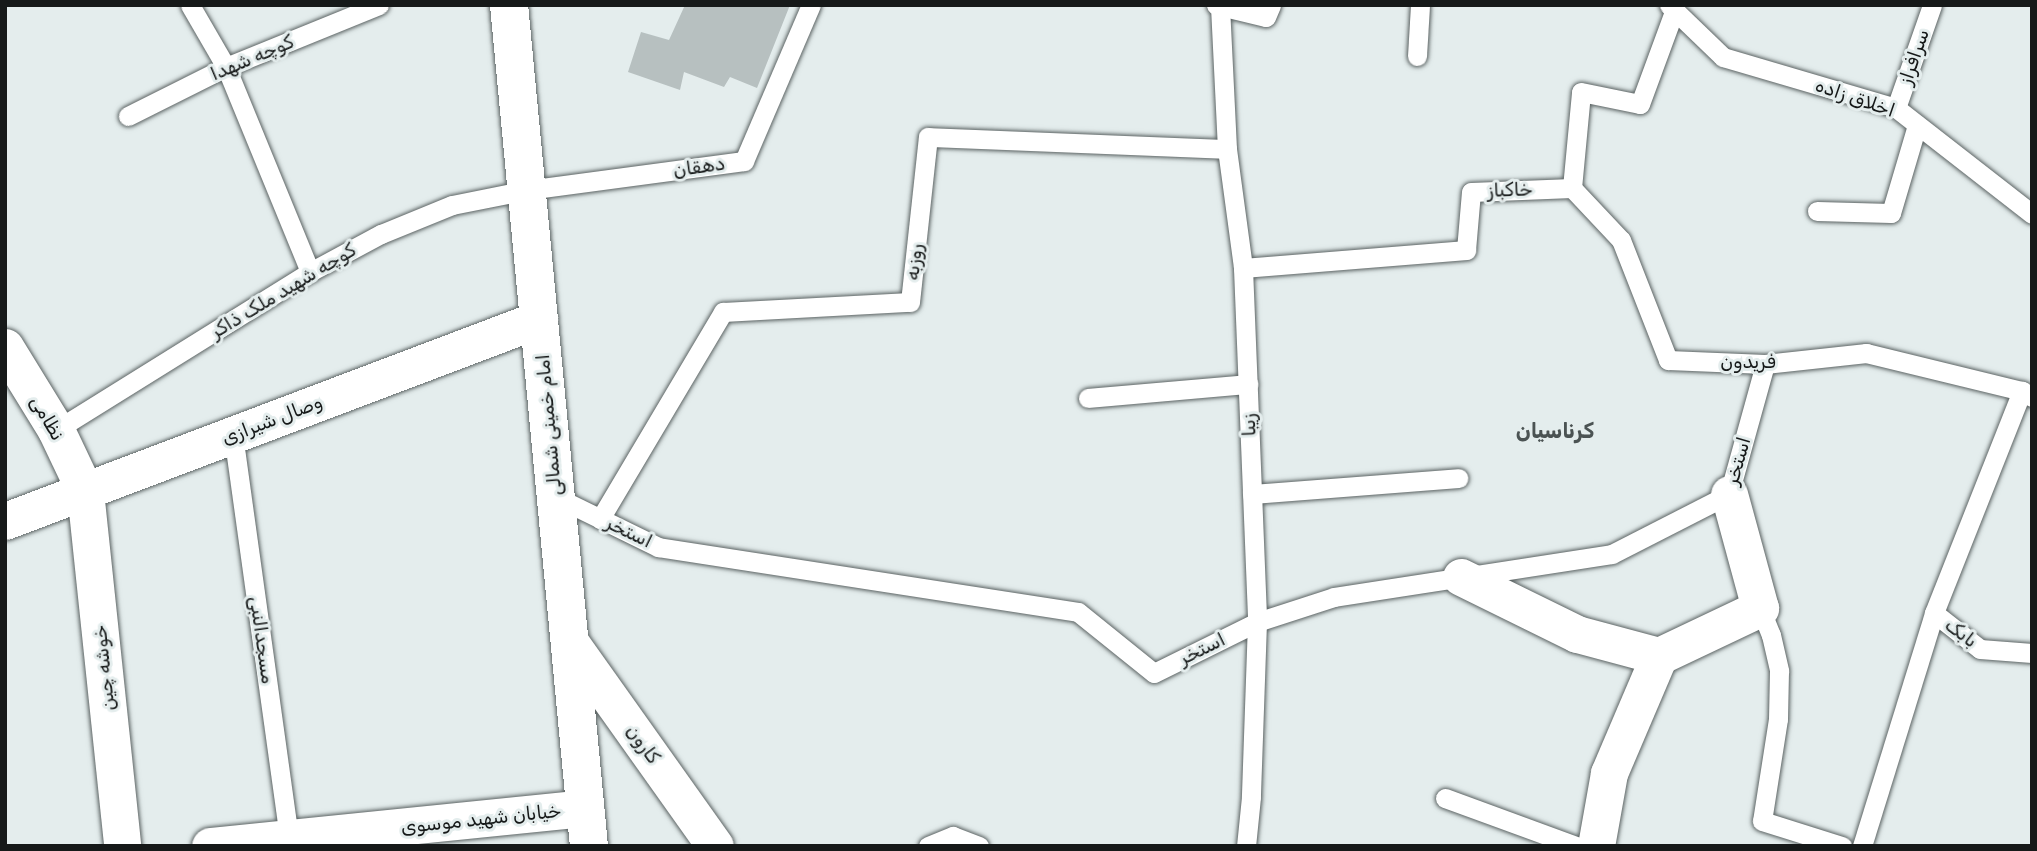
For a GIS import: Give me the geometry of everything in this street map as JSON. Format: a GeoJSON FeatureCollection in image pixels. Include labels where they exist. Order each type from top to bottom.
{"type":"FeatureCollection","features":[{"type":"Feature","properties":{"kind":"main road","name":"امام خمینی شمالی"},"geometry":{"type":"LineString","coordinates":[[509,5],[589,846]]}},
{"type":"Feature","properties":{"kind":"street","name":"وصال شیرازی"},"geometry":{"type":"LineString","coordinates":[[5,521],[539,319]]}},
{"type":"Feature","properties":{"kind":"street","name":"نظامی"},"geometry":{"type":"LineString","coordinates":[[5,347],[56,430],[85,491]]}},
{"type":"Feature","properties":{"kind":"street","name":"خوشه چین"},"geometry":{"type":"LineString","coordinates":[[85,491],[122,846]]}},
{"type":"Feature","properties":{"kind":"street"},"geometry":{"type":"LineString","coordinates":[[1461,577],[1577,634],[1659,656],[1760,608],[1728,494]]}},
{"type":"Feature","properties":{"kind":"street","name":"کارون"},"geometry":{"type":"LineString","coordinates":[[570,642],[715,846]]}},
{"type":"Feature","properties":{"kind":"street"},"geometry":{"type":"LineString","coordinates":[[1595,846],[1609,773],[1659,656]]}},
{"type":"Feature","properties":{"kind":"street","name":"خیابان شهید موسوی"},"geometry":{"type":"LineString","coordinates":[[210,846],[290,842],[586,808]]}},
{"type":"Feature","properties":{"kind":"lane"},"geometry":{"type":"LineString","coordinates":[[190,5],[226,68],[310,272]]}},
{"type":"Feature","properties":{"kind":"lane","name":"کوچه شهدا"},"geometry":{"type":"LineString","coordinates":[[128,116],[226,68],[379,5]]}},
{"type":"Feature","properties":{"kind":"lane","name":"دهقان"},"geometry":{"type":"LineString","coordinates":[[527,190],[744,161],[811,5]]}},
{"type":"Feature","properties":{"kind":"lane"},"geometry":{"type":"LineString","coordinates":[[1218,6],[1266,17],[1271,5]]}},
{"type":"Feature","properties":{"kind":"lane"},"geometry":{"type":"LineString","coordinates":[[1417,56],[1420,5]]}},
{"type":"Feature","properties":{"kind":"lane","name":"سرافراز"},"geometry":{"type":"LineString","coordinates":[[1896,108],[1932,5]]}},
{"type":"Feature","properties":{"kind":"lane","name":"زیبا"},"geometry":{"type":"LineString","coordinates":[[1218,6],[1227,149],[1243,268],[1257,622],[1251,797],[1246,846]]}},
{"type":"Feature","properties":{"kind":"lane"},"geometry":{"type":"LineString","coordinates":[[1572,188],[1581,92],[1640,104],[1672,7]]}},
{"type":"Feature","properties":{"kind":"lane","name":"اخلاق زاده"},"geometry":{"type":"LineString","coordinates":[[1672,7],[1723,57],[1896,108],[2029,207]]}},
{"type":"Feature","properties":{"kind":"lane"},"geometry":{"type":"LineString","coordinates":[[1817,211],[1891,213],[1917,125]]}},
{"type":"Feature","properties":{"kind":"lane","name":"روزبه"},"geometry":{"type":"LineString","coordinates":[[600,519],[723,312],[910,302],[928,137],[1227,149]]}},
{"type":"Feature","properties":{"kind":"lane","name":"خاکباز"},"geometry":{"type":"LineString","coordinates":[[1243,268],[1466,250],[1471,192],[1572,188]]}},
{"type":"Feature","properties":{"kind":"lane","name":"فریدون"},"geometry":{"type":"LineString","coordinates":[[1572,188],[1621,240],[1668,360],[1765,363],[1866,352],[2027,394]]}},
{"type":"Feature","properties":{"kind":"lane","name":"کوچه شهید ملک ذاکر"},"geometry":{"type":"LineString","coordinates":[[56,430],[310,272],[381,234],[452,205],[527,190]]}},
{"type":"Feature","properties":{"kind":"lane","name":"استخر"},"geometry":{"type":"LineString","coordinates":[[556,497],[658,547],[1078,612],[1154,673],[1257,622],[1334,597],[1612,554],[1728,494],[1765,363]]}},
{"type":"Feature","properties":{"kind":"lane"},"geometry":{"type":"LineString","coordinates":[[1088,398],[1248,384]]}},
{"type":"Feature","properties":{"kind":"lane"},"geometry":{"type":"LineString","coordinates":[[1861,846],[1934,613],[2027,394]]}},
{"type":"Feature","properties":{"kind":"lane","name":"مسجدالنبی"},"geometry":{"type":"LineString","coordinates":[[233,434],[290,842]]}},
{"type":"Feature","properties":{"kind":"lane"},"geometry":{"type":"LineString","coordinates":[[1252,494],[1458,478]]}},
{"type":"Feature","properties":{"kind":"lane"},"geometry":{"type":"LineString","coordinates":[[1760,608],[1771,635],[1779,671],[1778,719],[1762,821],[1842,846]]}},
{"type":"Feature","properties":{"kind":"lane","name":"بابک"},"geometry":{"type":"LineString","coordinates":[[1934,613],[1980,649],[2032,653]]}},
{"type":"Feature","properties":{"kind":"lane"},"geometry":{"type":"LineString","coordinates":[[1445,798],[1576,846]]}},
{"type":"Feature","properties":{"kind":"lane"},"geometry":{"type":"LineString","coordinates":[[928,846],[953,836],[979,846]]}},
{"type":"Feature","properties":{"kind":"building"},"geometry":{"type":"Polygon","coordinates":[[[685,5],[790,5],[757,88],[730,77],[724,87],[684,72],[680,90],[628,72],[641,32],[669,40],[685,5]]]}},
{"type":"Feature","properties":{"kind":"district","name":"کرناسیان"},"geometry":{"type":"Point","coordinates":[1555,431]}}]}
